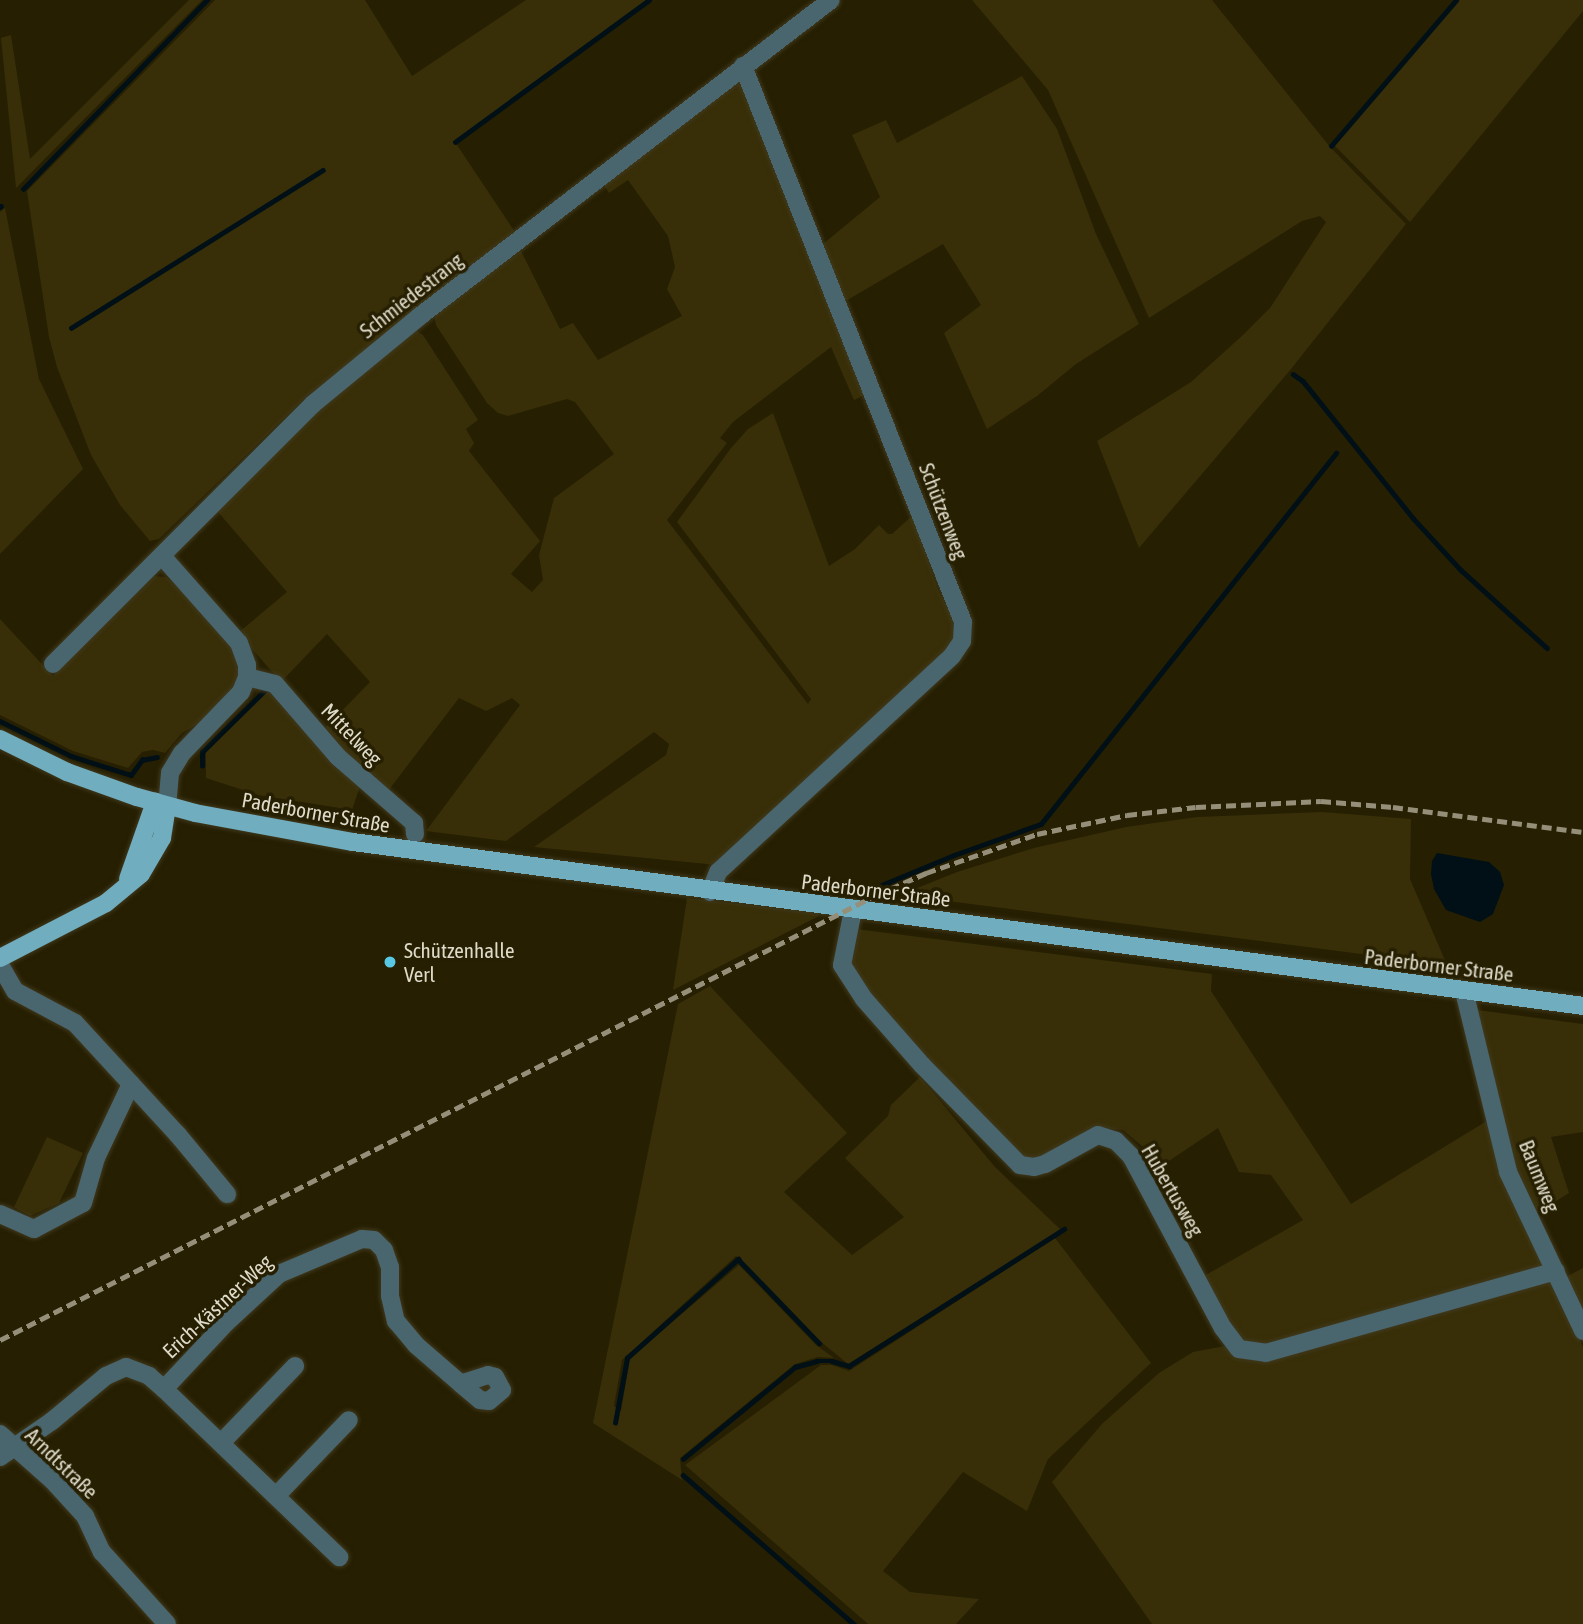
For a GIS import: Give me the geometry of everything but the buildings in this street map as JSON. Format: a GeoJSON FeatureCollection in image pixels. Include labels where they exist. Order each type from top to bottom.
{"type":"FeatureCollection","features":[{"type":"Feature","properties":{"kind":"main road","name":"Paderborner Straße"},"geometry":{"type":"LineString","coordinates":[[0,739],[67,772],[161,804],[366,844],[710,892],[1583,1006]]}},
{"type":"Feature","properties":{"kind":"main road"},"geometry":{"type":"LineString","coordinates":[[0,958],[106,903],[141,874],[158,847],[161,804]]}},
{"type":"Feature","properties":{"kind":"street","name":"Schmiedestrang"},"geometry":{"type":"LineString","coordinates":[[53,664],[313,404],[420,316],[831,0]]}},
{"type":"Feature","properties":{"kind":"street","name":"Schützenweg"},"geometry":{"type":"LineString","coordinates":[[710,892],[719,872],[952,656],[962,641],[963,622],[743,66]]}},
{"type":"Feature","properties":{"kind":"street"},"geometry":{"type":"LineString","coordinates":[[161,804],[168,780],[182,753],[241,692],[247,677],[247,665],[239,643],[162,556]]}},
{"type":"Feature","properties":{"kind":"street","name":"Mittelweg"},"geometry":{"type":"LineString","coordinates":[[247,677],[275,684],[338,757],[414,823],[415,834]]}},
{"type":"Feature","properties":{"kind":"street","name":"Hubertusweg"},"geometry":{"type":"LineString","coordinates":[[853,910],[842,965],[864,999],[914,1056],[1020,1165],[1034,1167],[1045,1164],[1098,1135],[1116,1141],[1131,1156],[1223,1328],[1239,1349],[1266,1353],[1556,1271]]}},
{"type":"Feature","properties":{"kind":"street"},"geometry":{"type":"LineString","coordinates":[[0,965],[15,991],[75,1023],[227,1194]]}},
{"type":"Feature","properties":{"kind":"street","name":"Baumweg"},"geometry":{"type":"LineString","coordinates":[[1464,991],[1508,1172],[1583,1331]]}},
{"type":"Feature","properties":{"kind":"street"},"geometry":{"type":"LineString","coordinates":[[0,1214],[34,1229],[83,1203],[96,1158],[131,1084]]}},
{"type":"Feature","properties":{"kind":"street","name":"Erich-Kästner-Weg"},"geometry":{"type":"LineString","coordinates":[[164,1389],[226,1323],[279,1274],[362,1239],[374,1240],[384,1250],[390,1267],[390,1296],[396,1321],[416,1345],[461,1384]]}},
{"type":"Feature","properties":{"kind":"street"},"geometry":{"type":"LineString","coordinates":[[221,1443],[295,1366]]}},
{"type":"Feature","properties":{"kind":"street"},"geometry":{"type":"LineString","coordinates":[[7,1452],[52,1421],[106,1376],[126,1367],[149,1376],[164,1389],[339,1557]]}},
{"type":"Feature","properties":{"kind":"street"},"geometry":{"type":"LineString","coordinates":[[276,1496],[349,1420]]}},
{"type":"Feature","properties":{"kind":"street","name":"Arndtstraße"},"geometry":{"type":"LineString","coordinates":[[0,1434],[7,1452],[52,1480],[85,1516],[102,1552],[166,1624]]}},
{"type":"Feature","properties":{"kind":"shaded area"},"geometry":{"type":"Polygon","coordinates":[[[189,0],[202,0],[16,188],[1,38],[11,35],[30,159],[189,0]]]}},
{"type":"Feature","properties":{"kind":"shaded area"},"geometry":{"type":"Polygon","coordinates":[[[215,0],[365,0],[412,76],[526,0],[646,0],[455,142],[515,232],[306,397],[159,539],[150,541],[120,505],[91,455],[57,367],[49,337],[27,191],[215,0]]]}},
{"type":"Feature","properties":{"kind":"shaded area"},"geometry":{"type":"Polygon","coordinates":[[[972,0],[1212,0],[1330,147],[1406,224],[1291,369],[1139,548],[1097,441],[1191,382],[1244,334],[1270,308],[1326,222],[1320,216],[1302,221],[1149,318],[1048,90],[972,0]]]}},
{"type":"Feature","properties":{"kind":"shaded area"},"geometry":{"type":"Polygon","coordinates":[[[1458,0],[1583,0],[1583,11],[1410,222],[1334,145],[1458,0]]]}},
{"type":"Feature","properties":{"kind":"shaded area"},"geometry":{"type":"Polygon","coordinates":[[[741,74],[867,394],[854,400],[831,347],[733,422],[720,438],[727,443],[667,520],[808,704],[811,699],[677,522],[731,448],[748,429],[773,413],[829,566],[855,549],[879,525],[888,534],[892,534],[913,515],[938,590],[957,626],[955,638],[947,653],[717,865],[534,847],[666,755],[669,744],[654,732],[506,841],[426,831],[520,705],[512,698],[486,711],[459,698],[388,791],[343,753],[323,730],[370,682],[327,634],[281,682],[238,633],[287,592],[218,512],[322,405],[415,330],[423,335],[478,420],[466,429],[474,443],[469,451],[540,541],[511,574],[532,592],[543,580],[539,555],[554,498],[614,454],[575,402],[567,399],[508,416],[498,413],[487,403],[436,325],[434,315],[521,251],[560,329],[573,323],[598,360],[682,316],[667,289],[675,267],[668,236],[628,180],[609,193],[601,181],[741,74]]]}},
{"type":"Feature","properties":{"kind":"shaded area"},"geometry":{"type":"Polygon","coordinates":[[[1022,76],[1057,129],[1096,234],[1139,324],[1076,364],[1037,396],[987,429],[944,333],[981,305],[943,244],[844,302],[823,244],[880,197],[852,135],[886,120],[897,143],[1022,76]]]}},
{"type":"Feature","properties":{"kind":"shaded area"},"geometry":{"type":"Polygon","coordinates":[[[5,208],[39,379],[83,469],[0,554],[0,212],[5,208]]]}},
{"type":"Feature","properties":{"kind":"shaded area"},"geometry":{"type":"Polygon","coordinates":[[[154,576],[166,577],[183,592],[232,648],[239,662],[239,679],[201,722],[182,733],[165,753],[153,750],[142,752],[128,768],[73,751],[0,715],[0,619],[53,676],[154,576]]]}},
{"type":"Feature","properties":{"kind":"shaded area"},"geometry":{"type":"Polygon","coordinates":[[[268,690],[360,786],[352,810],[258,795],[206,778],[206,752],[268,690]]]}},
{"type":"Feature","properties":{"kind":"shaded area"},"geometry":{"type":"Polygon","coordinates":[[[1322,812],[1411,819],[1410,879],[1447,965],[900,895],[957,872],[1034,848],[1126,827],[1197,817],[1322,812]]]}},
{"type":"Feature","properties":{"kind":"shaded area"},"geometry":{"type":"Polygon","coordinates":[[[1437,853],[1489,862],[1500,872],[1504,885],[1493,914],[1480,922],[1446,910],[1434,889],[1431,874],[1432,861],[1437,853]]]}},
{"type":"Feature","properties":{"kind":"shaded area"},"geometry":{"type":"Polygon","coordinates":[[[687,898],[819,913],[819,916],[673,990],[687,898]]]}},
{"type":"Feature","properties":{"kind":"shaded area"},"geometry":{"type":"Polygon","coordinates":[[[856,929],[1212,974],[1211,991],[1351,1204],[1490,1119],[1542,1262],[1540,1271],[1277,1346],[1250,1346],[1237,1336],[1204,1276],[1303,1220],[1271,1175],[1239,1172],[1218,1128],[1157,1169],[1143,1147],[1123,1130],[1095,1127],[1034,1160],[1017,1154],[870,998],[850,966],[856,929]]]}},
{"type":"Feature","properties":{"kind":"shaded area"},"geometry":{"type":"Polygon","coordinates":[[[710,986],[847,1133],[784,1192],[852,1255],[904,1217],[845,1158],[888,1116],[891,1105],[920,1077],[995,1167],[1061,1230],[848,1364],[820,1341],[736,1256],[622,1360],[614,1406],[621,1411],[630,1358],[739,1265],[816,1345],[834,1358],[818,1357],[795,1364],[680,1458],[682,1480],[593,1423],[678,1004],[710,986]]]}},
{"type":"Feature","properties":{"kind":"shaded area"},"geometry":{"type":"Polygon","coordinates":[[[1477,1010],[1583,1024],[1583,1132],[1551,1137],[1569,1193],[1535,1214],[1513,1171],[1477,1010]]]}},
{"type":"Feature","properties":{"kind":"shaded area"},"geometry":{"type":"Polygon","coordinates":[[[47,1137],[83,1153],[59,1203],[30,1216],[14,1207],[47,1137]]]}},
{"type":"Feature","properties":{"kind":"shaded area"},"geometry":{"type":"Polygon","coordinates":[[[1055,1238],[1151,1363],[1048,1459],[1027,1511],[963,1472],[883,1571],[910,1592],[979,1599],[956,1624],[868,1624],[685,1465],[821,1365],[832,1365],[849,1371],[1055,1238]]]}},
{"type":"Feature","properties":{"kind":"shaded area"},"geometry":{"type":"Polygon","coordinates":[[[1583,1268],[1583,1321],[1564,1278],[1583,1268]]]}},
{"type":"Feature","properties":{"kind":"shaded area"},"geometry":{"type":"Polygon","coordinates":[[[1546,1280],[1553,1283],[1583,1347],[1583,1624],[1152,1624],[1052,1482],[1102,1424],[1159,1373],[1193,1352],[1230,1345],[1238,1354],[1546,1280]]]}},
{"type":"Feature","properties":{"kind":"waterway"},"geometry":{"type":"LineString","coordinates":[[23,189],[207,0]]}},
{"type":"Feature","properties":{"kind":"waterway"},"geometry":{"type":"LineString","coordinates":[[455,142],[649,0]]}},
{"type":"Feature","properties":{"kind":"waterway"},"geometry":{"type":"LineString","coordinates":[[1331,146],[1456,0]]}},
{"type":"Feature","properties":{"kind":"waterway"},"geometry":{"type":"LineString","coordinates":[[71,328],[323,170]]}},
{"type":"Feature","properties":{"kind":"waterway"},"geometry":{"type":"LineString","coordinates":[[1293,374],[1303,381],[1413,518],[1461,570],[1547,648]]}},
{"type":"Feature","properties":{"kind":"waterway"},"geometry":{"type":"LineString","coordinates":[[872,889],[954,855],[1041,824],[1336,453]]}},
{"type":"Feature","properties":{"kind":"waterway"},"geometry":{"type":"LineString","coordinates":[[202,766],[202,752],[266,689]]}},
{"type":"Feature","properties":{"kind":"waterway"},"geometry":{"type":"LineString","coordinates":[[0,721],[71,756],[131,775],[142,760],[157,757]]}},
{"type":"Feature","properties":{"kind":"waterway"},"geometry":{"type":"LineString","coordinates":[[683,1459],[795,1367],[817,1361],[832,1361],[849,1366],[1064,1229]]}},
{"type":"Feature","properties":{"kind":"waterway"},"geometry":{"type":"LineString","coordinates":[[615,1423],[627,1358],[738,1259],[819,1343]]}},
{"type":"Feature","properties":{"kind":"waterway"},"geometry":{"type":"LineString","coordinates":[[683,1475],[854,1624]]}},
{"type":"Feature","properties":{"kind":"railway"},"geometry":{"type":"LineString","coordinates":[[0,1340],[876,895],[926,873],[1037,834],[1127,815],[1196,807],[1321,801],[1393,807],[1583,832]]}},
{"type":"Feature","properties":{"kind":"place","name":"Schützenhalle Verl"},"geometry":{"type":"Point","coordinates":[390,962]}}]}
